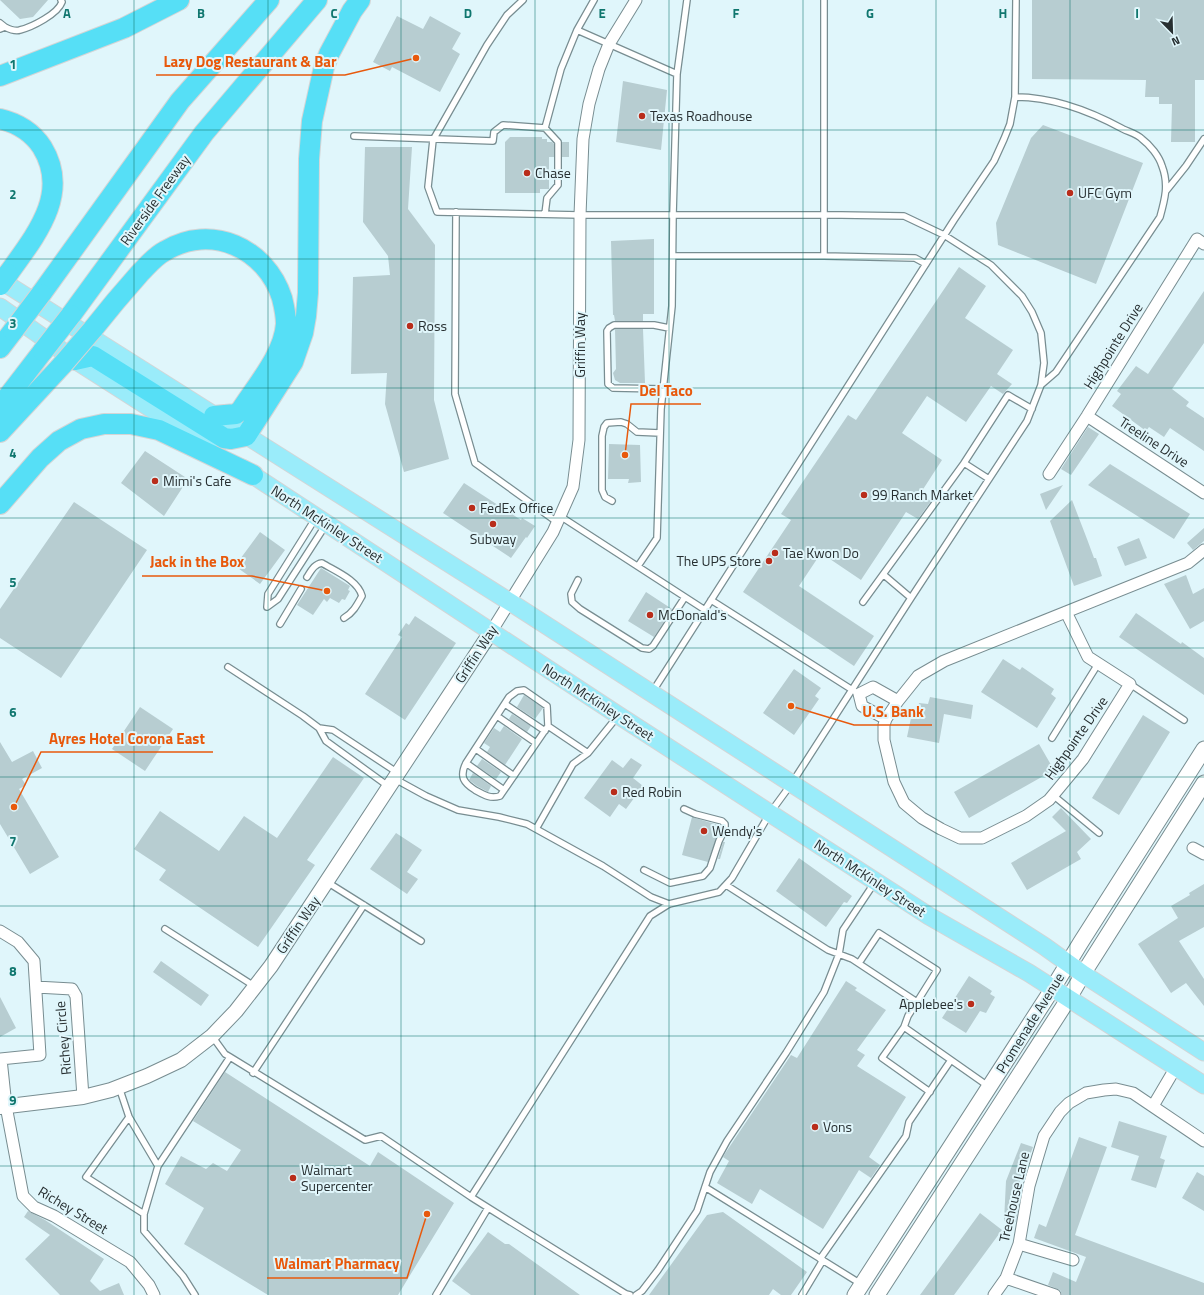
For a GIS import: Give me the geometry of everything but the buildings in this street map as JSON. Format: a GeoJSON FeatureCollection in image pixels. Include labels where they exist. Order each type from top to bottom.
{"type":"FeatureCollection","features":[{"type":"Feature","properties":{"kind":"highway"},"geometry":{"type":"LineString","coordinates":[[0,76],[124,28],[179,0]]}},
{"type":"Feature","properties":{"kind":"highway"},"geometry":{"type":"LineString","coordinates":[[0,348],[41,294],[180,101],[269,0]]}},
{"type":"Feature","properties":{"kind":"highway","name":"Riverside Freeway"},"geometry":{"type":"LineString","coordinates":[[0,407],[71,315],[204,133],[317,0]]}},
{"type":"Feature","properties":{"kind":"highway"},"geometry":{"type":"LineString","coordinates":[[69,362],[93,356],[224,438],[231,439],[246,436],[293,362],[303,333],[308,293],[309,159],[312,121],[324,67],[329,54],[352,11],[360,0]]}},
{"type":"Feature","properties":{"kind":"highway"},"geometry":{"type":"LineString","coordinates":[[0,119],[12,122],[25,129],[37,139],[50,164],[53,176],[53,190],[45,217],[37,234],[3,280]]}},
{"type":"Feature","properties":{"kind":"highway"},"geometry":{"type":"LineString","coordinates":[[0,432],[69,362],[93,329],[151,261],[164,251],[180,243],[200,239],[214,239],[244,249],[259,260],[270,273],[278,288],[285,308],[286,324],[283,339],[276,356],[241,410],[236,414],[214,416]]}},
{"type":"Feature","properties":{"kind":"highway"},"geometry":{"type":"LineString","coordinates":[[0,504],[40,458],[59,441],[81,429],[104,424],[131,424],[159,430],[253,475]]}},
{"type":"Feature","properties":{"kind":"main road"},"geometry":{"type":"LineString","coordinates":[[3,280],[214,416],[652,693],[1044,946],[1083,974],[1204,1052]]}},
{"type":"Feature","properties":{"kind":"main road","name":"North McKinley Street"},"geometry":{"type":"LineString","coordinates":[[0,307],[69,362],[253,475],[618,715],[929,916],[1053,988],[1204,1085]]}},
{"type":"Feature","properties":{"kind":"main road","name":"Promenade Avenue"},"geometry":{"type":"LineString","coordinates":[[859,1290],[1204,750]]}},
{"type":"Feature","properties":{"kind":"main road","name":"Promenade Avenue"},"geometry":{"type":"LineString","coordinates":[[878,1295],[1069,998],[1204,783]]}},
{"type":"Feature","properties":{"kind":"street","name":"Griffin Way"},"geometry":{"type":"LineString","coordinates":[[3,1107],[83,1097],[119,1087],[147,1076],[181,1060],[212,1036],[236,1011],[271,966],[327,882],[491,632],[553,532],[573,487],[579,440],[580,215],[583,139],[589,104],[599,69],[609,44],[636,0]]}},
{"type":"Feature","properties":{"kind":"street","name":"Highpointe Drive"},"geometry":{"type":"LineString","coordinates":[[1049,474],[1087,416],[1197,239],[1204,244]]}},
{"type":"Feature","properties":{"kind":"street","name":"Treeline Drive"},"geometry":{"type":"LineString","coordinates":[[1087,416],[1204,492]]}},
{"type":"Feature","properties":{"kind":"street","name":"Highpointe Drive"},"geometry":{"type":"LineString","coordinates":[[1130,684],[1083,759],[1054,796],[1026,816],[982,838],[960,838],[941,830],[904,804],[894,782],[887,757],[884,740],[884,725],[898,701],[918,676],[944,661],[1188,563],[1204,550]]}},
{"type":"Feature","properties":{"kind":"street"},"geometry":{"type":"LineString","coordinates":[[1066,612],[1088,657],[1130,684]]}},
{"type":"Feature","properties":{"kind":"street"},"geometry":{"type":"LineString","coordinates":[[886,720],[862,706],[855,692],[873,687],[898,701]]}},
{"type":"Feature","properties":{"kind":"street"},"geometry":{"type":"LineString","coordinates":[[1194,848],[1204,854]]}},
{"type":"Feature","properties":{"kind":"street","name":"Richey Circle"},"geometry":{"type":"LineString","coordinates":[[0,931],[18,942],[34,961],[40,1055],[0,1059]]}},
{"type":"Feature","properties":{"kind":"street","name":"Richey Circle"},"geometry":{"type":"LineString","coordinates":[[36,987],[72,989],[76,996],[83,1097]]}},
{"type":"Feature","properties":{"kind":"street","name":"Richey Street"},"geometry":{"type":"LineString","coordinates":[[0,1059],[3,1107],[23,1196],[34,1207],[54,1216],[130,1262],[149,1284],[154,1295]]}},
{"type":"Feature","properties":{"kind":"street"},"geometry":{"type":"LineString","coordinates":[[1153,1106],[1176,1067]]}},
{"type":"Feature","properties":{"kind":"street","name":"Treehouse Lane"},"geometry":{"type":"LineString","coordinates":[[994,1295],[1006,1278],[1019,1244],[1029,1186],[1044,1136],[1060,1112],[1069,1103],[1086,1094],[1104,1090],[1116,1089],[1133,1093],[1204,1141]]}},
{"type":"Feature","properties":{"kind":"street"},"geometry":{"type":"LineString","coordinates":[[1019,1244],[1073,1260]]}},
{"type":"Feature","properties":{"kind":"street"},"geometry":{"type":"LineString","coordinates":[[1006,1278],[1055,1295]]}},
{"type":"Feature","properties":{"kind":"street"},"geometry":{"type":"LineString","coordinates":[[859,1290],[878,1295]]}},
{"type":"Feature","properties":{"kind":"lane"},"geometry":{"type":"LineString","coordinates":[[0,23],[2,28],[19,30],[52,15],[60,8],[62,2],[61,0]]}},
{"type":"Feature","properties":{"kind":"lane"},"geometry":{"type":"LineString","coordinates":[[471,1197],[650,916],[669,904],[719,892],[732,878],[770,813],[855,692],[911,598],[1027,421],[1042,385],[1044,362],[1041,333],[1032,312],[1022,296],[991,265],[944,235],[904,216],[580,215],[437,212],[428,187],[433,140],[487,45],[507,15],[523,0]]}},
{"type":"Feature","properties":{"kind":"lane"},"geometry":{"type":"LineString","coordinates":[[545,128],[560,69],[576,30],[594,0]]}},
{"type":"Feature","properties":{"kind":"lane"},"geometry":{"type":"LineString","coordinates":[[638,566],[657,538],[660,433],[672,306],[677,74],[687,0]]}},
{"type":"Feature","properties":{"kind":"lane"},"geometry":{"type":"LineString","coordinates":[[824,0],[824,256]]}},
{"type":"Feature","properties":{"kind":"lane"},"geometry":{"type":"LineString","coordinates":[[652,693],[944,235],[994,161],[1010,124],[1015,97],[1016,0]]}},
{"type":"Feature","properties":{"kind":"lane"},"geometry":{"type":"LineString","coordinates":[[576,30],[677,74]]}},
{"type":"Feature","properties":{"kind":"lane"},"geometry":{"type":"LineString","coordinates":[[1015,97],[1028,97],[1057,102],[1111,122],[1142,138],[1162,165],[1166,180],[1166,191],[1160,217],[1056,372],[1042,385]]}},
{"type":"Feature","properties":{"kind":"lane"},"geometry":{"type":"LineString","coordinates":[[354,136],[493,141],[494,132],[503,125],[545,128],[558,142],[558,185],[547,198],[545,214]]}},
{"type":"Feature","properties":{"kind":"lane"},"geometry":{"type":"LineString","coordinates":[[1166,191],[1186,166],[1204,139]]}},
{"type":"Feature","properties":{"kind":"lane"},"geometry":{"type":"LineString","coordinates":[[456,212],[455,394],[475,463],[559,519],[638,566],[705,610]]}},
{"type":"Feature","properties":{"kind":"lane"},"geometry":{"type":"LineString","coordinates":[[673,256],[824,256],[915,258],[926,264]]}},
{"type":"Feature","properties":{"kind":"lane"},"geometry":{"type":"LineString","coordinates":[[663,389],[610,387],[608,384],[607,331],[614,325],[654,325],[669,328]]}},
{"type":"Feature","properties":{"kind":"lane"},"geometry":{"type":"LineString","coordinates":[[863,602],[964,463],[1008,395],[1032,409]]}},
{"type":"Feature","properties":{"kind":"lane"},"geometry":{"type":"LineString","coordinates":[[612,501],[605,497],[602,490],[602,436],[604,427],[607,423],[621,422],[627,424],[637,432],[660,433]]}},
{"type":"Feature","properties":{"kind":"lane"},"geometry":{"type":"LineString","coordinates":[[964,463],[990,479]]}},
{"type":"Feature","properties":{"kind":"lane"},"geometry":{"type":"LineString","coordinates":[[322,520],[278,599],[267,606],[268,594],[322,520]]}},
{"type":"Feature","properties":{"kind":"lane"},"geometry":{"type":"LineString","coordinates":[[307,578],[313,568],[322,563],[352,582],[361,590],[362,596],[356,607],[344,618]]}},
{"type":"Feature","properties":{"kind":"lane"},"geometry":{"type":"LineString","coordinates":[[884,575],[911,598]]}},
{"type":"Feature","properties":{"kind":"lane"},"geometry":{"type":"LineString","coordinates":[[578,580],[571,594],[572,602],[580,609],[642,648],[649,649],[653,646],[685,597]]}},
{"type":"Feature","properties":{"kind":"lane"},"geometry":{"type":"LineString","coordinates":[[280,624],[301,589]]}},
{"type":"Feature","properties":{"kind":"lane"},"geometry":{"type":"LineString","coordinates":[[711,600],[855,692]]}},
{"type":"Feature","properties":{"kind":"lane"},"geometry":{"type":"LineString","coordinates":[[1052,738],[1098,664]]}},
{"type":"Feature","properties":{"kind":"lane"},"geometry":{"type":"LineString","coordinates":[[228,667],[319,728],[326,741],[394,780],[458,810],[499,817],[527,824],[603,866],[651,897],[669,904]]}},
{"type":"Feature","properties":{"kind":"lane"},"geometry":{"type":"LineString","coordinates":[[1130,684],[1184,720]]}},
{"type":"Feature","properties":{"kind":"lane"},"geometry":{"type":"LineString","coordinates":[[524,690],[547,706],[546,728],[500,796],[493,798],[486,796],[467,785],[464,780],[462,770],[505,704],[509,697],[517,691],[524,690]]}},
{"type":"Feature","properties":{"kind":"lane"},"geometry":{"type":"LineString","coordinates":[[505,704],[588,753]]}},
{"type":"Feature","properties":{"kind":"lane"},"geometry":{"type":"LineString","coordinates":[[536,829],[573,764],[588,753],[618,715]]}},
{"type":"Feature","properties":{"kind":"lane"},"geometry":{"type":"LineString","coordinates":[[497,716],[536,743]]}},
{"type":"Feature","properties":{"kind":"lane"},"geometry":{"type":"LineString","coordinates":[[319,728],[333,730],[394,780]]}},
{"type":"Feature","properties":{"kind":"lane"},"geometry":{"type":"LineString","coordinates":[[476,749],[514,776]]}},
{"type":"Feature","properties":{"kind":"lane"},"geometry":{"type":"LineString","coordinates":[[466,764],[504,790]]}},
{"type":"Feature","properties":{"kind":"lane"},"geometry":{"type":"LineString","coordinates":[[1054,796],[1099,833]]}},
{"type":"Feature","properties":{"kind":"lane"},"geometry":{"type":"LineString","coordinates":[[644,870],[670,883],[703,876],[710,868],[719,840],[725,829],[725,824],[722,821],[695,814],[684,809]]}},
{"type":"Feature","properties":{"kind":"lane"},"geometry":{"type":"LineString","coordinates":[[327,882],[421,941]]}},
{"type":"Feature","properties":{"kind":"lane"},"geometry":{"type":"LineString","coordinates":[[636,1295],[642,1291],[658,1270],[697,1211],[710,1172],[727,1142],[786,1053],[824,992],[839,954],[843,930],[876,882]]}},
{"type":"Feature","properties":{"kind":"lane"},"geometry":{"type":"LineString","coordinates":[[726,885],[828,950],[859,963],[917,1002]]}},
{"type":"Feature","properties":{"kind":"lane"},"geometry":{"type":"LineString","coordinates":[[253,1073],[364,905]]}},
{"type":"Feature","properties":{"kind":"lane"},"geometry":{"type":"LineString","coordinates":[[165,929],[255,986]]}},
{"type":"Feature","properties":{"kind":"lane"},"geometry":{"type":"LineString","coordinates":[[859,963],[879,933],[937,970],[908,1016],[904,1027],[882,1058],[930,1092]]}},
{"type":"Feature","properties":{"kind":"lane"},"geometry":{"type":"LineString","coordinates":[[904,1027],[989,1087]]}},
{"type":"Feature","properties":{"kind":"lane"},"geometry":{"type":"LineString","coordinates":[[212,1036],[225,1054],[253,1073],[364,1140],[381,1136],[488,1208],[626,1294],[630,1295]]}},
{"type":"Feature","properties":{"kind":"lane"},"geometry":{"type":"LineString","coordinates":[[195,1295],[183,1276],[144,1232],[144,1214],[158,1166],[230,1057]]}},
{"type":"Feature","properties":{"kind":"lane"},"geometry":{"type":"LineString","coordinates":[[802,1295],[821,1260],[906,1136],[909,1122],[951,1060]]}},
{"type":"Feature","properties":{"kind":"lane"},"geometry":{"type":"LineString","coordinates":[[119,1087],[130,1117],[158,1166]]}},
{"type":"Feature","properties":{"kind":"lane"},"geometry":{"type":"LineString","coordinates":[[130,1117],[86,1178],[144,1214]]}},
{"type":"Feature","properties":{"kind":"lane"},"geometry":{"type":"LineString","coordinates":[[705,1187],[821,1260],[859,1290]]}},
{"type":"Feature","properties":{"kind":"lane"},"geometry":{"type":"LineString","coordinates":[[436,1295],[488,1208]]}},
{"type":"Feature","properties":{"kind":"place","name":"Lazy Dog Restaurant & Bar"},"geometry":{"type":"Point","coordinates":[416,58]}},
{"type":"Feature","properties":{"kind":"place","name":"Texas Roadhouse"},"geometry":{"type":"Point","coordinates":[642,116]}},
{"type":"Feature","properties":{"kind":"place","name":"Chase"},"geometry":{"type":"Point","coordinates":[527,173]}},
{"type":"Feature","properties":{"kind":"place","name":"UFC Gym"},"geometry":{"type":"Point","coordinates":[1070,193]}},
{"type":"Feature","properties":{"kind":"place","name":"Ross"},"geometry":{"type":"Point","coordinates":[410,326]}},
{"type":"Feature","properties":{"kind":"place","name":"Del Taco"},"geometry":{"type":"Point","coordinates":[625,455]}},
{"type":"Feature","properties":{"kind":"place","name":"Mimi's Cafe"},"geometry":{"type":"Point","coordinates":[155,481]}},
{"type":"Feature","properties":{"kind":"place","name":"99 Ranch Market"},"geometry":{"type":"Point","coordinates":[864,495]}},
{"type":"Feature","properties":{"kind":"place","name":"FedEx Office"},"geometry":{"type":"Point","coordinates":[472,508]}},
{"type":"Feature","properties":{"kind":"place","name":"Subway"},"geometry":{"type":"Point","coordinates":[493,524]}},
{"type":"Feature","properties":{"kind":"place","name":"Tae Kwon Do"},"geometry":{"type":"Point","coordinates":[775,553]}},
{"type":"Feature","properties":{"kind":"place","name":"The UPS Store"},"geometry":{"type":"Point","coordinates":[769,561]}},
{"type":"Feature","properties":{"kind":"place","name":"Jack in the Box"},"geometry":{"type":"Point","coordinates":[327,591]}},
{"type":"Feature","properties":{"kind":"place","name":"McDonald's"},"geometry":{"type":"Point","coordinates":[650,615]}},
{"type":"Feature","properties":{"kind":"place","name":"U.S. Bank"},"geometry":{"type":"Point","coordinates":[791,706]}},
{"type":"Feature","properties":{"kind":"place","name":"Red Robin"},"geometry":{"type":"Point","coordinates":[614,792]}},
{"type":"Feature","properties":{"kind":"place","name":"Ayres Hotel Corona East"},"geometry":{"type":"Point","coordinates":[14,807]}},
{"type":"Feature","properties":{"kind":"place","name":"Wendy's"},"geometry":{"type":"Point","coordinates":[704,831]}},
{"type":"Feature","properties":{"kind":"place","name":"Applebee's"},"geometry":{"type":"Point","coordinates":[971,1004]}},
{"type":"Feature","properties":{"kind":"place","name":"Vons"},"geometry":{"type":"Point","coordinates":[815,1127]}},
{"type":"Feature","properties":{"kind":"place","name":"Walmart Supercenter"},"geometry":{"type":"Point","coordinates":[293,1178]}},
{"type":"Feature","properties":{"kind":"place","name":"Walmart Pharmacy"},"geometry":{"type":"Point","coordinates":[427,1214]}}]}
